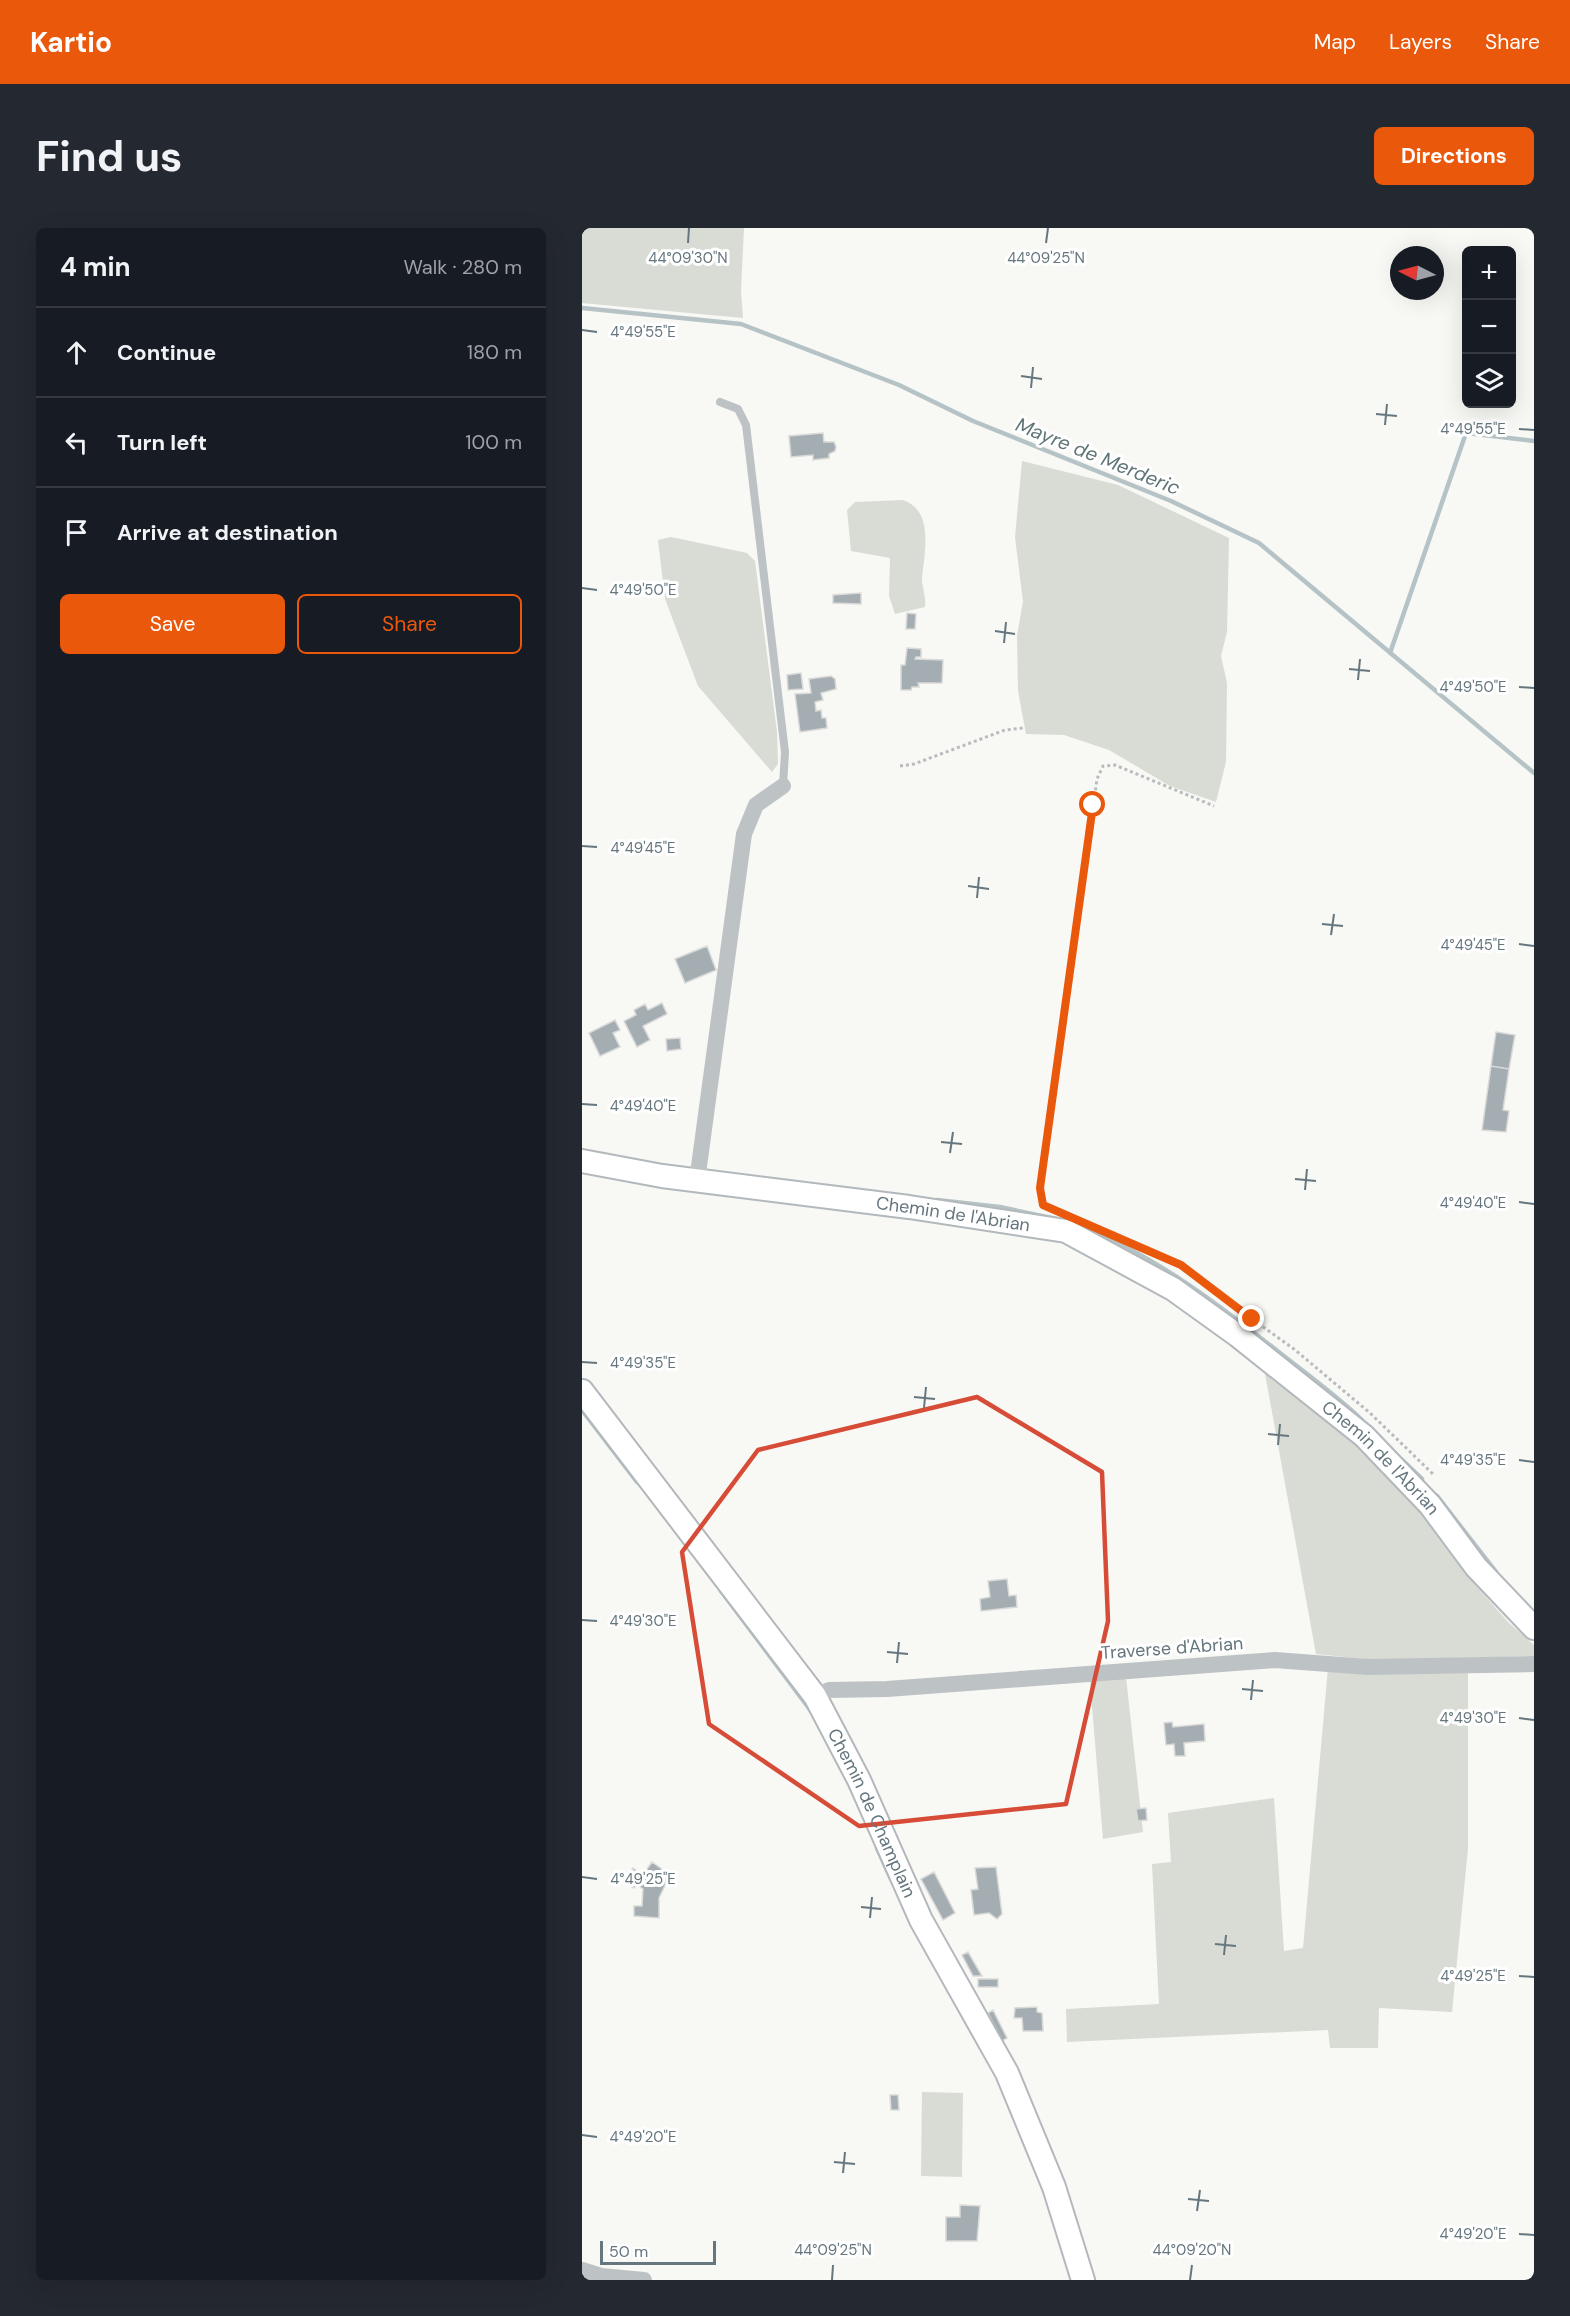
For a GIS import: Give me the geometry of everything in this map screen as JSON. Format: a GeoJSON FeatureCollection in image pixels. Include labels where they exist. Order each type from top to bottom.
{"type":"FeatureCollection","features":[{"type":"Feature","properties":{"kind":"street"},"geometry":{"type":"LineString","coordinates":[[697,1181],[744,834],[756,805],[783,786]]}},
{"type":"Feature","properties":{"kind":"street","name":"Chemin de l'Abrian"},"geometry":{"type":"LineString","coordinates":[[582,1161],[697,1181],[909,1207],[1066,1231],[1128,1262],[1173,1289],[1237,1335],[1364,1436],[1430,1505],[1476,1567],[1534,1628]]}},
{"type":"Feature","properties":{"kind":"street","name":"Chemin de Champlain"},"geometry":{"type":"LineString","coordinates":[[582,1391],[815,1696],[859,1780],[921,1920],[1007,2073],[1054,2187],[1083,2280]]}},
{"type":"Feature","properties":{"kind":"street","name":"Traverse d'Abrian"},"geometry":{"type":"LineString","coordinates":[[815,1696],[829,1690],[887,1689],[1275,1660],[1368,1666],[1534,1665]]}},
{"type":"Feature","properties":{"kind":"street"},"geometry":{"type":"LineString","coordinates":[[582,2270],[601,2276],[644,2280]]}},
{"type":"Feature","properties":{"kind":"lane"},"geometry":{"type":"LineString","coordinates":[[720,402],[738,410],[746,425],[785,752],[783,786]]}},
{"type":"Feature","properties":{"kind":"path"},"geometry":{"type":"LineString","coordinates":[[900,766],[914,764],[1005,730],[1023,728]]}},
{"type":"Feature","properties":{"kind":"path"},"geometry":{"type":"LineString","coordinates":[[1050,1210],[1043,1205],[1040,1188],[1096,779],[1103,766],[1115,765],[1214,806]]}},
{"type":"Feature","properties":{"kind":"path"},"geometry":{"type":"LineString","coordinates":[[1126,1241],[1181,1265],[1217,1295],[1294,1349],[1370,1413],[1434,1475]]}},
{"type":"Feature","properties":{"kind":"highlighted area"},"geometry":{"type":"Polygon","coordinates":[[[977,1397],[1102,1472],[1108,1621],[1066,1804],[859,1826],[709,1724],[682,1552],[758,1450],[977,1397]]]}},
{"type":"Feature","properties":{"kind":"shaded area"},"geometry":{"type":"Polygon","coordinates":[[[582,228],[744,228],[741,291],[743,318],[582,303],[582,228]]]}},
{"type":"Feature","properties":{"kind":"shaded area"},"geometry":{"type":"Polygon","coordinates":[[[1022,461],[1118,485],[1229,538],[1227,632],[1221,656],[1227,683],[1226,762],[1216,802],[1170,786],[1109,750],[1064,735],[1026,734],[1018,691],[1017,635],[1023,602],[1015,537],[1022,461]]]}},
{"type":"Feature","properties":{"kind":"shaded area"},"geometry":{"type":"Polygon","coordinates":[[[903,500],[913,505],[920,513],[924,523],[922,579],[925,607],[895,614],[889,596],[890,558],[851,551],[847,510],[855,502],[903,500]]]}},
{"type":"Feature","properties":{"kind":"shaded area"},"geometry":{"type":"Polygon","coordinates":[[[671,537],[747,553],[755,561],[777,732],[778,764],[772,772],[698,686],[665,599],[658,540],[671,537]]]}},
{"type":"Feature","properties":{"kind":"shaded area"},"geometry":{"type":"Polygon","coordinates":[[[1264,1368],[1353,1438],[1403,1490],[1463,1571],[1509,1623],[1534,1645],[1534,1656],[1374,1660],[1316,1654],[1264,1368]]]}},
{"type":"Feature","properties":{"kind":"shaded area"},"geometry":{"type":"Polygon","coordinates":[[[1328,1668],[1468,1671],[1468,1848],[1452,2012],[1379,2008],[1378,2048],[1330,2048],[1328,2030],[1067,2042],[1066,2009],[1159,2004],[1152,1864],[1171,1862],[1168,1813],[1274,1798],[1284,1951],[1303,1948],[1328,1668]]]}},
{"type":"Feature","properties":{"kind":"shaded area"},"geometry":{"type":"Polygon","coordinates":[[[1126,1677],[1143,1832],[1103,1839],[1090,1682],[1126,1677]]]}},
{"type":"Feature","properties":{"kind":"shaded area"},"geometry":{"type":"Polygon","coordinates":[[[922,2092],[963,2093],[962,2177],[921,2176],[922,2092]]]}},
{"type":"Feature","properties":{"kind":"building"},"geometry":{"type":"Polygon","coordinates":[[[823,433],[824,442],[834,442],[836,447],[835,451],[829,454],[829,458],[813,460],[813,455],[791,457],[789,436],[823,433]]]}},
{"type":"Feature","properties":{"kind":"building"},"geometry":{"type":"Polygon","coordinates":[[[861,593],[861,604],[833,603],[833,595],[861,593]]]}},
{"type":"Feature","properties":{"kind":"building"},"geometry":{"type":"Polygon","coordinates":[[[907,613],[916,614],[915,629],[906,629],[907,613]]]}},
{"type":"Feature","properties":{"kind":"building"},"geometry":{"type":"Polygon","coordinates":[[[907,648],[921,649],[921,657],[915,659],[943,660],[942,683],[918,683],[919,687],[901,690],[901,665],[905,665],[907,648]]]}},
{"type":"Feature","properties":{"kind":"building"},"geometry":{"type":"Polygon","coordinates":[[[801,673],[803,689],[788,690],[787,675],[801,673]]]}},
{"type":"Feature","properties":{"kind":"building"},"geometry":{"type":"Polygon","coordinates":[[[831,676],[835,679],[836,689],[821,693],[823,700],[815,702],[816,711],[821,710],[822,718],[826,718],[827,728],[800,732],[795,694],[811,693],[809,679],[831,676]]]}},
{"type":"Feature","properties":{"kind":"building"},"geometry":{"type":"Polygon","coordinates":[[[707,946],[716,970],[685,983],[675,959],[707,946]]]}},
{"type":"Feature","properties":{"kind":"building"},"geometry":{"type":"Polygon","coordinates":[[[662,1003],[667,1014],[643,1026],[650,1040],[637,1047],[624,1021],[636,1015],[634,1010],[645,1004],[648,1010],[662,1003]]]}},
{"type":"Feature","properties":{"kind":"building"},"geometry":{"type":"Polygon","coordinates":[[[615,1020],[620,1030],[613,1033],[620,1047],[600,1056],[589,1033],[615,1020]]]}},
{"type":"Feature","properties":{"kind":"building"},"geometry":{"type":"Polygon","coordinates":[[[1496,1032],[1515,1035],[1509,1069],[1491,1066],[1496,1032]]]}},
{"type":"Feature","properties":{"kind":"building"},"geometry":{"type":"Polygon","coordinates":[[[680,1038],[681,1049],[667,1051],[666,1039],[680,1038]]]}},
{"type":"Feature","properties":{"kind":"building"},"geometry":{"type":"Polygon","coordinates":[[[1491,1066],[1509,1069],[1503,1110],[1509,1111],[1506,1132],[1482,1130],[1491,1066]]]}},
{"type":"Feature","properties":{"kind":"building"},"geometry":{"type":"Polygon","coordinates":[[[1007,1579],[1009,1596],[1016,1595],[1017,1607],[981,1611],[980,1599],[990,1597],[988,1581],[1007,1579]]]}},
{"type":"Feature","properties":{"kind":"building"},"geometry":{"type":"Polygon","coordinates":[[[1172,1722],[1173,1727],[1204,1724],[1205,1741],[1184,1743],[1185,1756],[1175,1756],[1174,1744],[1166,1745],[1164,1723],[1172,1722]]]}},
{"type":"Feature","properties":{"kind":"building"},"geometry":{"type":"Polygon","coordinates":[[[1146,1808],[1147,1820],[1138,1821],[1136,1809],[1146,1808]]]}},
{"type":"Feature","properties":{"kind":"building"},"geometry":{"type":"Polygon","coordinates":[[[652,1862],[670,1875],[659,1898],[659,1918],[634,1916],[634,1906],[642,1906],[643,1889],[637,1885],[634,1888],[624,1882],[633,1868],[643,1875],[652,1862]]]}},
{"type":"Feature","properties":{"kind":"building"},"geometry":{"type":"Polygon","coordinates":[[[996,1867],[1002,1914],[997,1919],[989,1913],[974,1915],[971,1890],[978,1889],[975,1868],[996,1867]]]}},
{"type":"Feature","properties":{"kind":"building"},"geometry":{"type":"Polygon","coordinates":[[[934,1872],[955,1913],[943,1920],[921,1879],[934,1872]]]}},
{"type":"Feature","properties":{"kind":"building"},"geometry":{"type":"Polygon","coordinates":[[[968,1952],[982,1976],[973,1976],[962,1955],[968,1952]]]}},
{"type":"Feature","properties":{"kind":"building"},"geometry":{"type":"Polygon","coordinates":[[[978,1979],[998,1979],[998,1987],[978,1987],[978,1979]]]}},
{"type":"Feature","properties":{"kind":"building"},"geometry":{"type":"Polygon","coordinates":[[[1037,2007],[1037,2012],[1042,2013],[1043,2031],[1023,2031],[1022,2018],[1014,2018],[1015,2008],[1037,2007]]]}},
{"type":"Feature","properties":{"kind":"building"},"geometry":{"type":"Polygon","coordinates":[[[993,2010],[1007,2038],[1002,2041],[988,2013],[993,2010]]]}},
{"type":"Feature","properties":{"kind":"building"},"geometry":{"type":"Polygon","coordinates":[[[890,2095],[898,2095],[899,2110],[891,2110],[890,2095]]]}},
{"type":"Feature","properties":{"kind":"building"},"geometry":{"type":"Polygon","coordinates":[[[960,2205],[980,2206],[977,2241],[946,2241],[946,2217],[960,2217],[960,2205]]]}},
{"type":"Feature","properties":{"kind":"waterway","name":"Mayre de Merderic"},"geometry":{"type":"LineString","coordinates":[[582,308],[741,324],[899,385],[973,421],[1171,501],[1259,543],[1534,773]]}},
{"type":"Feature","properties":{"kind":"waterway"},"geometry":{"type":"LineString","coordinates":[[1390,653],[1466,433],[1534,441]]}},
{"type":"Feature","properties":{"kind":"waterway"},"geometry":{"type":"LineString","coordinates":[[937,1200],[1000,1207],[1056,1219]]}},
{"type":"Feature","properties":{"kind":"waterway"},"geometry":{"type":"LineString","coordinates":[[1084,1228],[1111,1239],[1187,1283],[1343,1402],[1362,1420]]}},
{"type":"Feature","properties":{"kind":"waterway"},"geometry":{"type":"LineString","coordinates":[[582,1410],[637,1482]]}},
{"type":"Feature","properties":{"kind":"waterway"},"geometry":{"type":"LineString","coordinates":[[1402,1460],[1422,1479]]}},
{"type":"Feature","properties":{"kind":"waterway"},"geometry":{"type":"LineString","coordinates":[[1437,1496],[1496,1572]]}},
{"type":"Feature","properties":{"kind":"waterway"},"geometry":{"type":"LineString","coordinates":[[721,1591],[811,1711]]}},
{"type":"Feature","properties":{"kind":"waterway"},"geometry":{"type":"LineString","coordinates":[[877,1848],[891,1879]]}},
{"type":"Feature","properties":{"kind":"route"},"geometry":{"type":"LineString","coordinates":[[1093,805],[1040,1188],[1043,1205],[1181,1265],[1199,1281],[1252,1319]]}}]}
